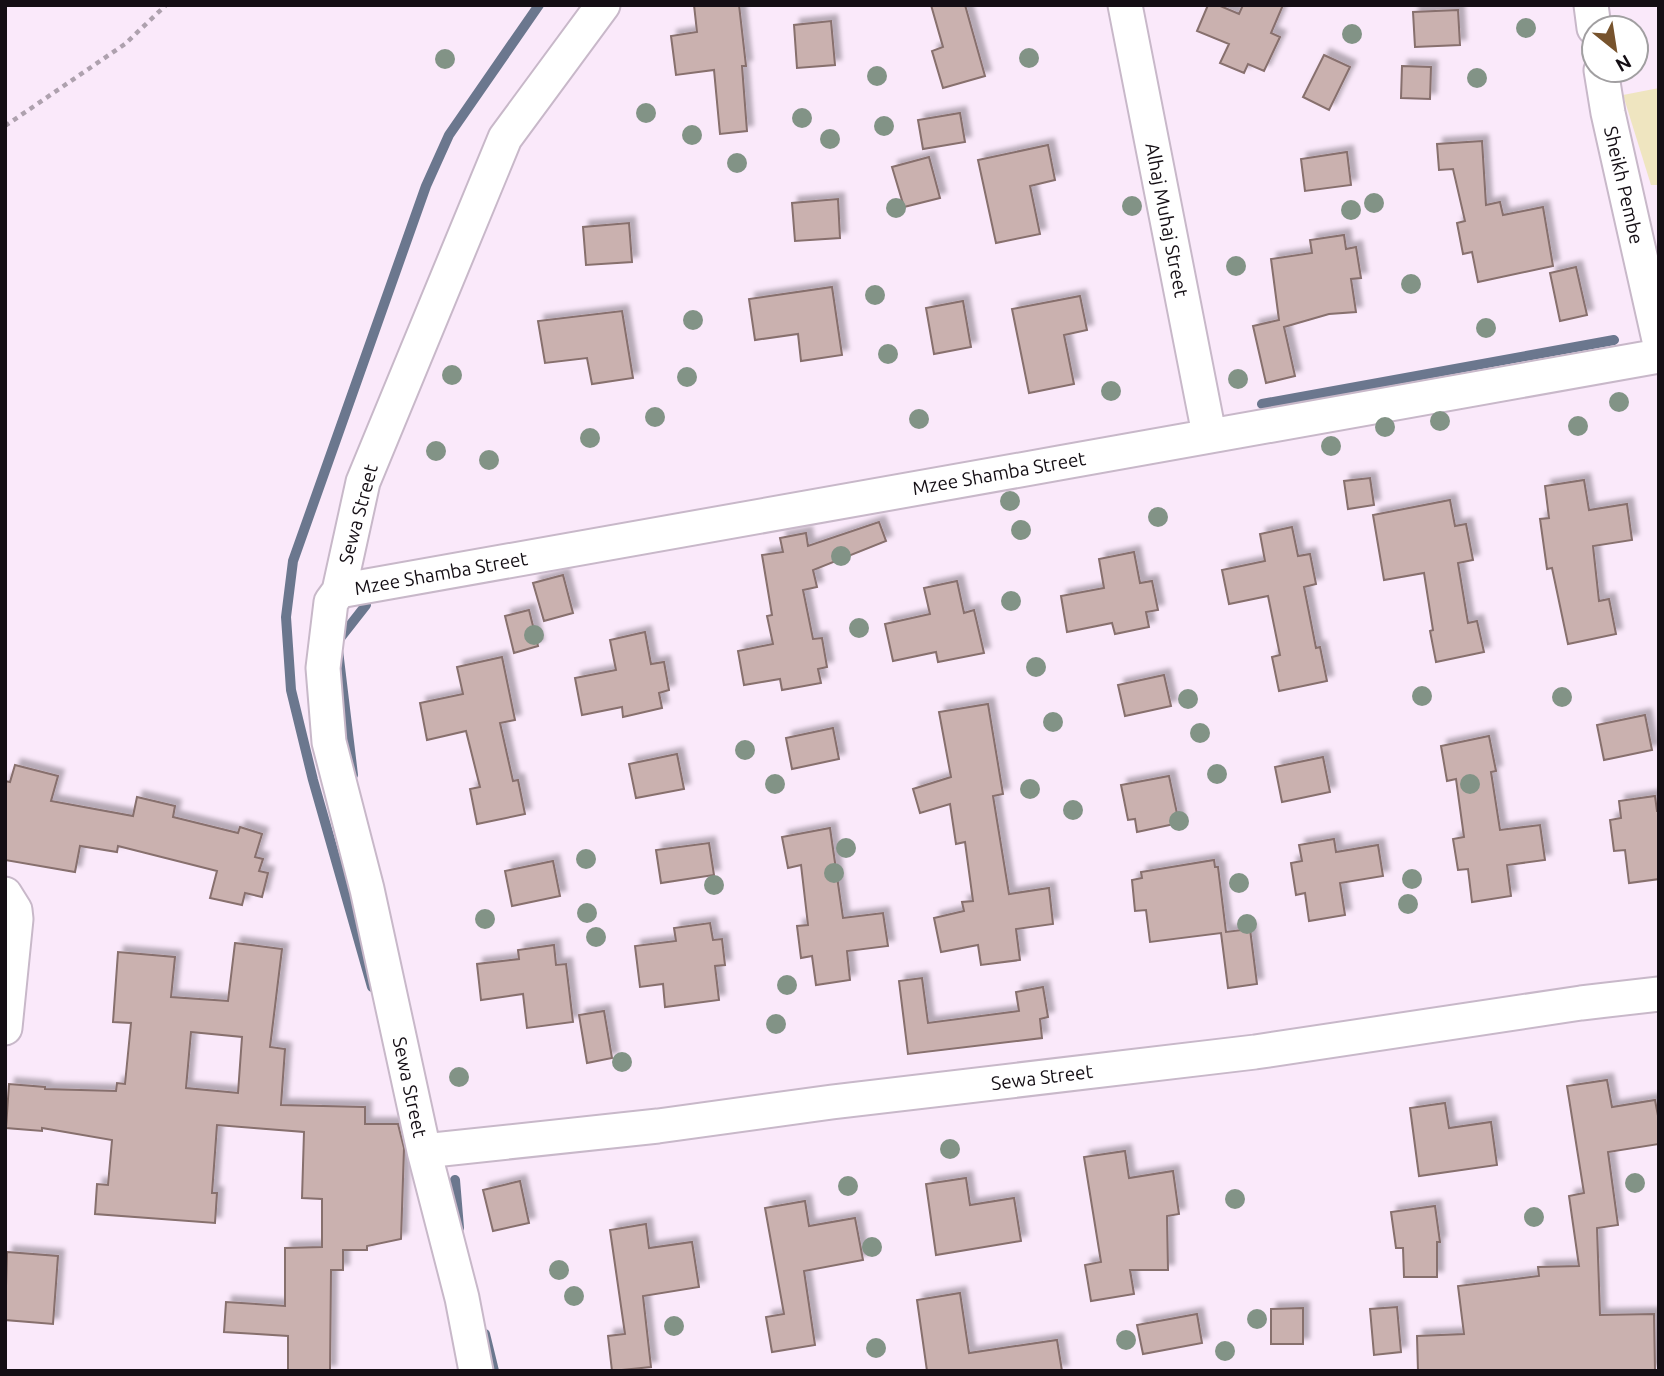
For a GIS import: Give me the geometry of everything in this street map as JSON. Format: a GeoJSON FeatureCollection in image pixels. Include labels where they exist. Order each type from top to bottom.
{"type":"FeatureCollection","features":[{"type":"Feature","properties":{"kind":"street","name":"Sewa Street"},"geometry":{"type":"LineString","coordinates":[[476,1371],[462,1298],[424,1151],[367,889],[329,743],[323,667],[331,602],[339,591],[363,482],[505,138],[603,5]]}},
{"type":"Feature","properties":{"kind":"street","name":"Alhaj Muhaj Street"},"geometry":{"type":"LineString","coordinates":[[1125,5],[1209,434]]}},
{"type":"Feature","properties":{"kind":"street","name":"Sheikh Pembe"},"geometry":{"type":"LineString","coordinates":[[1603,84],[1659,340]]}},
{"type":"Feature","properties":{"kind":"street","name":"Mzee Shamba Street"},"geometry":{"type":"LineString","coordinates":[[339,591],[1659,356]]}},
{"type":"Feature","properties":{"kind":"street"},"geometry":{"type":"LineString","coordinates":[[5,1028],[16,919],[8,898]]}},
{"type":"Feature","properties":{"kind":"street","name":"Sewa Street"},"geometry":{"type":"LineString","coordinates":[[424,1151],[658,1126],[832,1102],[1241,1054],[1581,1003],[1659,994]]}},
{"type":"Feature","properties":{"kind":"path"},"geometry":{"type":"LineString","coordinates":[[5,127],[125,44],[166,5]]}},
{"type":"Feature","properties":{"kind":"sand"},"geometry":{"type":"Polygon","coordinates":[[[1659,88],[1659,185],[1651,185],[1623,95],[1659,88]]]}},
{"type":"Feature","properties":{"kind":"building"},"geometry":{"type":"Polygon","coordinates":[[[694,5],[739,5],[746,66],[742,66],[747,131],[720,134],[714,70],[676,75],[671,36],[697,32],[694,5]]]}},
{"type":"Feature","properties":{"kind":"building"},"geometry":{"type":"Polygon","coordinates":[[[931,5],[965,5],[985,76],[943,88],[932,51],[943,47],[931,5]]]}},
{"type":"Feature","properties":{"kind":"building"},"geometry":{"type":"Polygon","coordinates":[[[1208,5],[1218,5],[1239,14],[1243,5],[1283,5],[1271,33],[1280,37],[1264,71],[1248,64],[1244,73],[1220,63],[1229,44],[1197,31],[1208,5]]]}},
{"type":"Feature","properties":{"kind":"building"},"geometry":{"type":"Polygon","coordinates":[[[1458,10],[1460,45],[1415,47],[1413,12],[1458,10]]]}},
{"type":"Feature","properties":{"kind":"building"},"geometry":{"type":"Polygon","coordinates":[[[831,21],[835,65],[797,68],[794,25],[831,21]]]}},
{"type":"Feature","properties":{"kind":"building"},"geometry":{"type":"Polygon","coordinates":[[[1324,55],[1350,67],[1329,110],[1303,97],[1324,55]]]}},
{"type":"Feature","properties":{"kind":"building"},"geometry":{"type":"Polygon","coordinates":[[[1402,66],[1431,67],[1430,99],[1401,98],[1402,66]]]}},
{"type":"Feature","properties":{"kind":"building"},"geometry":{"type":"Polygon","coordinates":[[[960,113],[965,142],[923,149],[918,120],[960,113]]]}},
{"type":"Feature","properties":{"kind":"building"},"geometry":{"type":"Polygon","coordinates":[[[1482,141],[1486,205],[1500,202],[1503,215],[1543,207],[1553,266],[1478,282],[1472,252],[1463,254],[1457,223],[1465,221],[1453,169],[1439,170],[1437,144],[1482,141]]]}},
{"type":"Feature","properties":{"kind":"building"},"geometry":{"type":"Polygon","coordinates":[[[1048,145],[1055,180],[1030,186],[1040,234],[996,243],[978,160],[1048,145]]]}},
{"type":"Feature","properties":{"kind":"building"},"geometry":{"type":"Polygon","coordinates":[[[1347,152],[1351,185],[1305,191],[1301,159],[1347,152]]]}},
{"type":"Feature","properties":{"kind":"building"},"geometry":{"type":"Polygon","coordinates":[[[929,157],[940,198],[904,207],[892,167],[929,157]]]}},
{"type":"Feature","properties":{"kind":"building"},"geometry":{"type":"Polygon","coordinates":[[[838,199],[840,238],[795,241],[792,203],[838,199]]]}},
{"type":"Feature","properties":{"kind":"building"},"geometry":{"type":"Polygon","coordinates":[[[629,223],[632,262],[586,265],[583,227],[629,223]]]}},
{"type":"Feature","properties":{"kind":"building"},"geometry":{"type":"Polygon","coordinates":[[[1344,235],[1346,249],[1356,247],[1361,278],[1351,279],[1356,312],[1329,314],[1284,327],[1295,376],[1266,383],[1253,326],[1279,320],[1271,259],[1312,253],[1310,240],[1344,235]]]}},
{"type":"Feature","properties":{"kind":"building"},"geometry":{"type":"Polygon","coordinates":[[[1576,267],[1587,315],[1560,321],[1550,273],[1576,267]]]}},
{"type":"Feature","properties":{"kind":"building"},"geometry":{"type":"Polygon","coordinates":[[[832,287],[842,355],[801,361],[798,334],[755,340],[749,299],[832,287]]]}},
{"type":"Feature","properties":{"kind":"building"},"geometry":{"type":"Polygon","coordinates":[[[1080,296],[1087,330],[1064,335],[1074,384],[1029,393],[1012,309],[1080,296]]]}},
{"type":"Feature","properties":{"kind":"building"},"geometry":{"type":"Polygon","coordinates":[[[963,301],[971,347],[934,354],[926,308],[963,301]]]}},
{"type":"Feature","properties":{"kind":"building"},"geometry":{"type":"Polygon","coordinates":[[[622,311],[633,378],[592,384],[587,358],[545,363],[538,321],[622,311]]]}},
{"type":"Feature","properties":{"kind":"building"},"geometry":{"type":"Polygon","coordinates":[[[1370,478],[1374,505],[1348,509],[1344,481],[1370,478]]]}},
{"type":"Feature","properties":{"kind":"building"},"geometry":{"type":"Polygon","coordinates":[[[1584,480],[1589,510],[1627,504],[1632,540],[1593,546],[1599,601],[1609,599],[1616,634],[1568,644],[1552,568],[1547,569],[1540,519],[1549,518],[1545,486],[1584,480]]]}},
{"type":"Feature","properties":{"kind":"building"},"geometry":{"type":"Polygon","coordinates":[[[1450,500],[1455,526],[1466,524],[1473,560],[1458,563],[1468,623],[1477,621],[1484,652],[1436,662],[1424,573],[1384,580],[1373,515],[1450,500]]]}},
{"type":"Feature","properties":{"kind":"building"},"geometry":{"type":"Polygon","coordinates":[[[879,522],[886,541],[813,570],[817,587],[803,590],[813,639],[822,638],[827,667],[818,669],[821,683],[782,690],[780,679],[744,685],[738,651],[773,644],[767,616],[772,615],[762,555],[783,552],[780,538],[806,533],[808,546],[879,522]]]}},
{"type":"Feature","properties":{"kind":"building"},"geometry":{"type":"Polygon","coordinates":[[[1292,527],[1298,556],[1310,554],[1316,584],[1304,587],[1316,648],[1320,647],[1327,681],[1279,691],[1272,657],[1280,655],[1268,596],[1229,604],[1222,570],[1265,561],[1260,534],[1292,527]]]}},
{"type":"Feature","properties":{"kind":"building"},"geometry":{"type":"Polygon","coordinates":[[[1134,552],[1140,583],[1152,581],[1158,610],[1146,612],[1149,627],[1115,634],[1112,623],[1067,632],[1061,596],[1104,588],[1099,559],[1134,552]]]}},
{"type":"Feature","properties":{"kind":"building"},"geometry":{"type":"Polygon","coordinates":[[[563,575],[573,613],[544,621],[533,583],[563,575]]]}},
{"type":"Feature","properties":{"kind":"building"},"geometry":{"type":"Polygon","coordinates":[[[957,581],[964,613],[974,610],[984,653],[938,662],[936,652],[893,661],[885,624],[930,614],[924,588],[957,581]]]}},
{"type":"Feature","properties":{"kind":"building"},"geometry":{"type":"Polygon","coordinates":[[[529,610],[538,646],[514,653],[505,616],[529,610]]]}},
{"type":"Feature","properties":{"kind":"building"},"geometry":{"type":"Polygon","coordinates":[[[645,632],[651,664],[664,662],[669,690],[659,693],[662,708],[623,717],[622,707],[582,715],[575,678],[616,670],[610,640],[645,632]]]}},
{"type":"Feature","properties":{"kind":"building"},"geometry":{"type":"Polygon","coordinates":[[[502,657],[515,720],[500,723],[513,781],[518,780],[525,814],[477,824],[470,789],[480,787],[466,731],[427,740],[420,703],[463,694],[457,667],[502,657]]]}},
{"type":"Feature","properties":{"kind":"building"},"geometry":{"type":"Polygon","coordinates":[[[1164,675],[1171,706],[1125,716],[1118,685],[1164,675]]]}},
{"type":"Feature","properties":{"kind":"building"},"geometry":{"type":"Polygon","coordinates":[[[988,704],[1003,794],[993,796],[1009,894],[1049,888],[1053,924],[1016,929],[1020,960],[981,965],[978,945],[941,952],[934,918],[964,911],[962,902],[973,901],[965,842],[956,844],[950,804],[920,813],[913,789],[951,777],[939,712],[988,704]]]}},
{"type":"Feature","properties":{"kind":"building"},"geometry":{"type":"Polygon","coordinates":[[[1645,715],[1652,750],[1604,760],[1597,725],[1645,715]]]}},
{"type":"Feature","properties":{"kind":"building"},"geometry":{"type":"Polygon","coordinates":[[[833,728],[839,759],[792,769],[786,738],[833,728]]]}},
{"type":"Feature","properties":{"kind":"building"},"geometry":{"type":"Polygon","coordinates":[[[1489,736],[1496,771],[1491,772],[1500,830],[1540,825],[1545,860],[1507,865],[1511,896],[1472,902],[1468,869],[1458,870],[1453,839],[1464,837],[1456,779],[1447,781],[1441,746],[1489,736]]]}},
{"type":"Feature","properties":{"kind":"building"},"geometry":{"type":"Polygon","coordinates":[[[677,754],[684,789],[636,798],[629,764],[677,754]]]}},
{"type":"Feature","properties":{"kind":"building"},"geometry":{"type":"Polygon","coordinates":[[[1323,757],[1330,792],[1282,802],[1275,767],[1323,757]]]}},
{"type":"Feature","properties":{"kind":"building"},"geometry":{"type":"Polygon","coordinates":[[[15,765],[58,776],[51,801],[133,816],[137,797],[175,806],[173,817],[238,833],[240,827],[262,834],[255,857],[263,859],[259,871],[268,873],[262,897],[245,893],[242,905],[210,898],[217,871],[118,846],[117,852],[80,846],[75,872],[5,860],[5,781],[10,782],[15,765]]]}},
{"type":"Feature","properties":{"kind":"building"},"geometry":{"type":"Polygon","coordinates":[[[1169,776],[1179,823],[1137,832],[1135,819],[1128,820],[1121,785],[1169,776]]]}},
{"type":"Feature","properties":{"kind":"building"},"geometry":{"type":"Polygon","coordinates":[[[1655,796],[1659,811],[1659,879],[1629,883],[1625,850],[1614,851],[1610,820],[1621,818],[1619,801],[1655,796]]]}},
{"type":"Feature","properties":{"kind":"building"},"geometry":{"type":"Polygon","coordinates":[[[830,828],[843,918],[883,913],[888,946],[847,951],[850,980],[816,985],[812,956],[801,958],[797,926],[808,925],[801,865],[788,868],[782,837],[830,828]]]}},
{"type":"Feature","properties":{"kind":"building"},"geometry":{"type":"Polygon","coordinates":[[[1334,839],[1336,852],[1378,845],[1383,876],[1340,883],[1345,915],[1309,921],[1305,893],[1296,895],[1291,863],[1302,861],[1299,845],[1334,839]]]}},
{"type":"Feature","properties":{"kind":"building"},"geometry":{"type":"Polygon","coordinates":[[[709,843],[714,875],[661,883],[656,850],[709,843]]]}},
{"type":"Feature","properties":{"kind":"building"},"geometry":{"type":"Polygon","coordinates":[[[1214,860],[1215,867],[1218,867],[1226,932],[1250,929],[1257,984],[1228,988],[1221,933],[1150,942],[1146,910],[1135,911],[1132,880],[1142,878],[1141,872],[1214,860]]]}},
{"type":"Feature","properties":{"kind":"building"},"geometry":{"type":"Polygon","coordinates":[[[553,861],[560,896],[512,906],[505,871],[553,861]]]}},
{"type":"Feature","properties":{"kind":"building"},"geometry":{"type":"Polygon","coordinates":[[[710,923],[713,940],[722,939],[725,965],[715,966],[719,1000],[665,1007],[663,984],[640,987],[635,946],[676,941],[674,928],[710,923]]]}},
{"type":"Feature","properties":{"kind":"building"},"geometry":{"type":"Polygon","coordinates":[[[235,943],[282,949],[270,1047],[285,1049],[281,1105],[365,1107],[365,1124],[398,1124],[404,1148],[401,1239],[367,1246],[367,1250],[343,1250],[343,1270],[331,1270],[330,1371],[288,1371],[288,1336],[224,1332],[226,1302],[285,1306],[285,1248],[322,1247],[322,1199],[302,1198],[304,1132],[217,1125],[212,1193],[217,1193],[215,1223],[95,1214],[97,1184],[108,1185],[112,1140],[42,1128],[42,1131],[6,1128],[9,1084],[45,1089],[116,1091],[117,1083],[125,1084],[131,1023],[113,1022],[118,952],[175,957],[171,997],[228,1001],[235,943]],[[191,1032],[186,1088],[238,1093],[242,1037],[191,1032]]]}},
{"type":"Feature","properties":{"kind":"building"},"geometry":{"type":"Polygon","coordinates":[[[554,945],[556,965],[566,964],[573,1022],[527,1028],[523,994],[481,1000],[477,964],[519,959],[518,950],[554,945]]]}},
{"type":"Feature","properties":{"kind":"building"},"geometry":{"type":"Polygon","coordinates":[[[922,978],[928,1023],[1019,1011],[1016,992],[1043,987],[1048,1017],[1040,1019],[1042,1038],[908,1054],[899,981],[922,978]]]}},
{"type":"Feature","properties":{"kind":"building"},"geometry":{"type":"Polygon","coordinates":[[[604,1011],[612,1058],[587,1063],[579,1015],[604,1011]]]}},
{"type":"Feature","properties":{"kind":"building"},"geometry":{"type":"Polygon","coordinates":[[[1607,1080],[1612,1107],[1655,1100],[1659,1144],[1608,1152],[1618,1225],[1597,1228],[1600,1315],[1654,1314],[1655,1371],[1418,1371],[1417,1336],[1464,1334],[1458,1286],[1539,1276],[1538,1267],[1579,1266],[1569,1196],[1584,1193],[1567,1086],[1607,1080]]]}},
{"type":"Feature","properties":{"kind":"building"},"geometry":{"type":"Polygon","coordinates":[[[1445,1103],[1449,1128],[1491,1122],[1497,1165],[1419,1176],[1410,1108],[1445,1103]]]}},
{"type":"Feature","properties":{"kind":"building"},"geometry":{"type":"Polygon","coordinates":[[[1125,1151],[1129,1178],[1173,1171],[1179,1214],[1167,1216],[1168,1270],[1130,1270],[1134,1294],[1091,1301],[1085,1265],[1101,1262],[1084,1157],[1125,1151]]]}},
{"type":"Feature","properties":{"kind":"building"},"geometry":{"type":"Polygon","coordinates":[[[966,1178],[970,1205],[1014,1198],[1021,1241],[936,1255],[926,1184],[966,1178]]]}},
{"type":"Feature","properties":{"kind":"building"},"geometry":{"type":"Polygon","coordinates":[[[520,1181],[529,1223],[493,1231],[483,1190],[520,1181]]]}},
{"type":"Feature","properties":{"kind":"building"},"geometry":{"type":"Polygon","coordinates":[[[805,1201],[809,1226],[855,1218],[863,1260],[804,1271],[815,1345],[772,1352],[766,1317],[784,1314],[765,1208],[805,1201]]]}},
{"type":"Feature","properties":{"kind":"building"},"geometry":{"type":"Polygon","coordinates":[[[1435,1206],[1440,1242],[1437,1242],[1437,1277],[1404,1277],[1403,1248],[1396,1248],[1391,1212],[1435,1206]]]}},
{"type":"Feature","properties":{"kind":"building"},"geometry":{"type":"Polygon","coordinates":[[[646,1224],[649,1248],[692,1242],[699,1287],[643,1296],[651,1367],[612,1371],[608,1336],[625,1334],[610,1230],[646,1224]]]}},
{"type":"Feature","properties":{"kind":"building"},"geometry":{"type":"Polygon","coordinates":[[[7,1252],[58,1256],[53,1324],[5,1320],[7,1252]]]}},
{"type":"Feature","properties":{"kind":"building"},"geometry":{"type":"Polygon","coordinates":[[[960,1293],[969,1353],[1057,1340],[1062,1371],[927,1371],[917,1300],[960,1293]]]}},
{"type":"Feature","properties":{"kind":"building"},"geometry":{"type":"Polygon","coordinates":[[[1397,1307],[1401,1352],[1374,1355],[1370,1309],[1397,1307]]]}},
{"type":"Feature","properties":{"kind":"building"},"geometry":{"type":"Polygon","coordinates":[[[1303,1308],[1303,1344],[1271,1344],[1271,1309],[1303,1308]]]}},
{"type":"Feature","properties":{"kind":"building"},"geometry":{"type":"Polygon","coordinates":[[[1197,1314],[1202,1343],[1143,1354],[1137,1325],[1197,1314]]]}},
{"type":"Feature","properties":{"kind":"waterway"},"geometry":{"type":"LineString","coordinates":[[372,987],[313,780],[291,690],[286,617],[293,561],[426,186],[449,135],[539,5]]}},
{"type":"Feature","properties":{"kind":"waterway"},"geometry":{"type":"LineString","coordinates":[[1262,404],[1614,340]]}},
{"type":"Feature","properties":{"kind":"waterway"},"geometry":{"type":"LineString","coordinates":[[353,775],[337,642],[366,605]]}},
{"type":"Feature","properties":{"kind":"waterway"},"geometry":{"type":"LineString","coordinates":[[455,1180],[459,1228]]}},
{"type":"Feature","properties":{"kind":"waterway"},"geometry":{"type":"LineString","coordinates":[[485,1334],[494,1371]]}}]}
